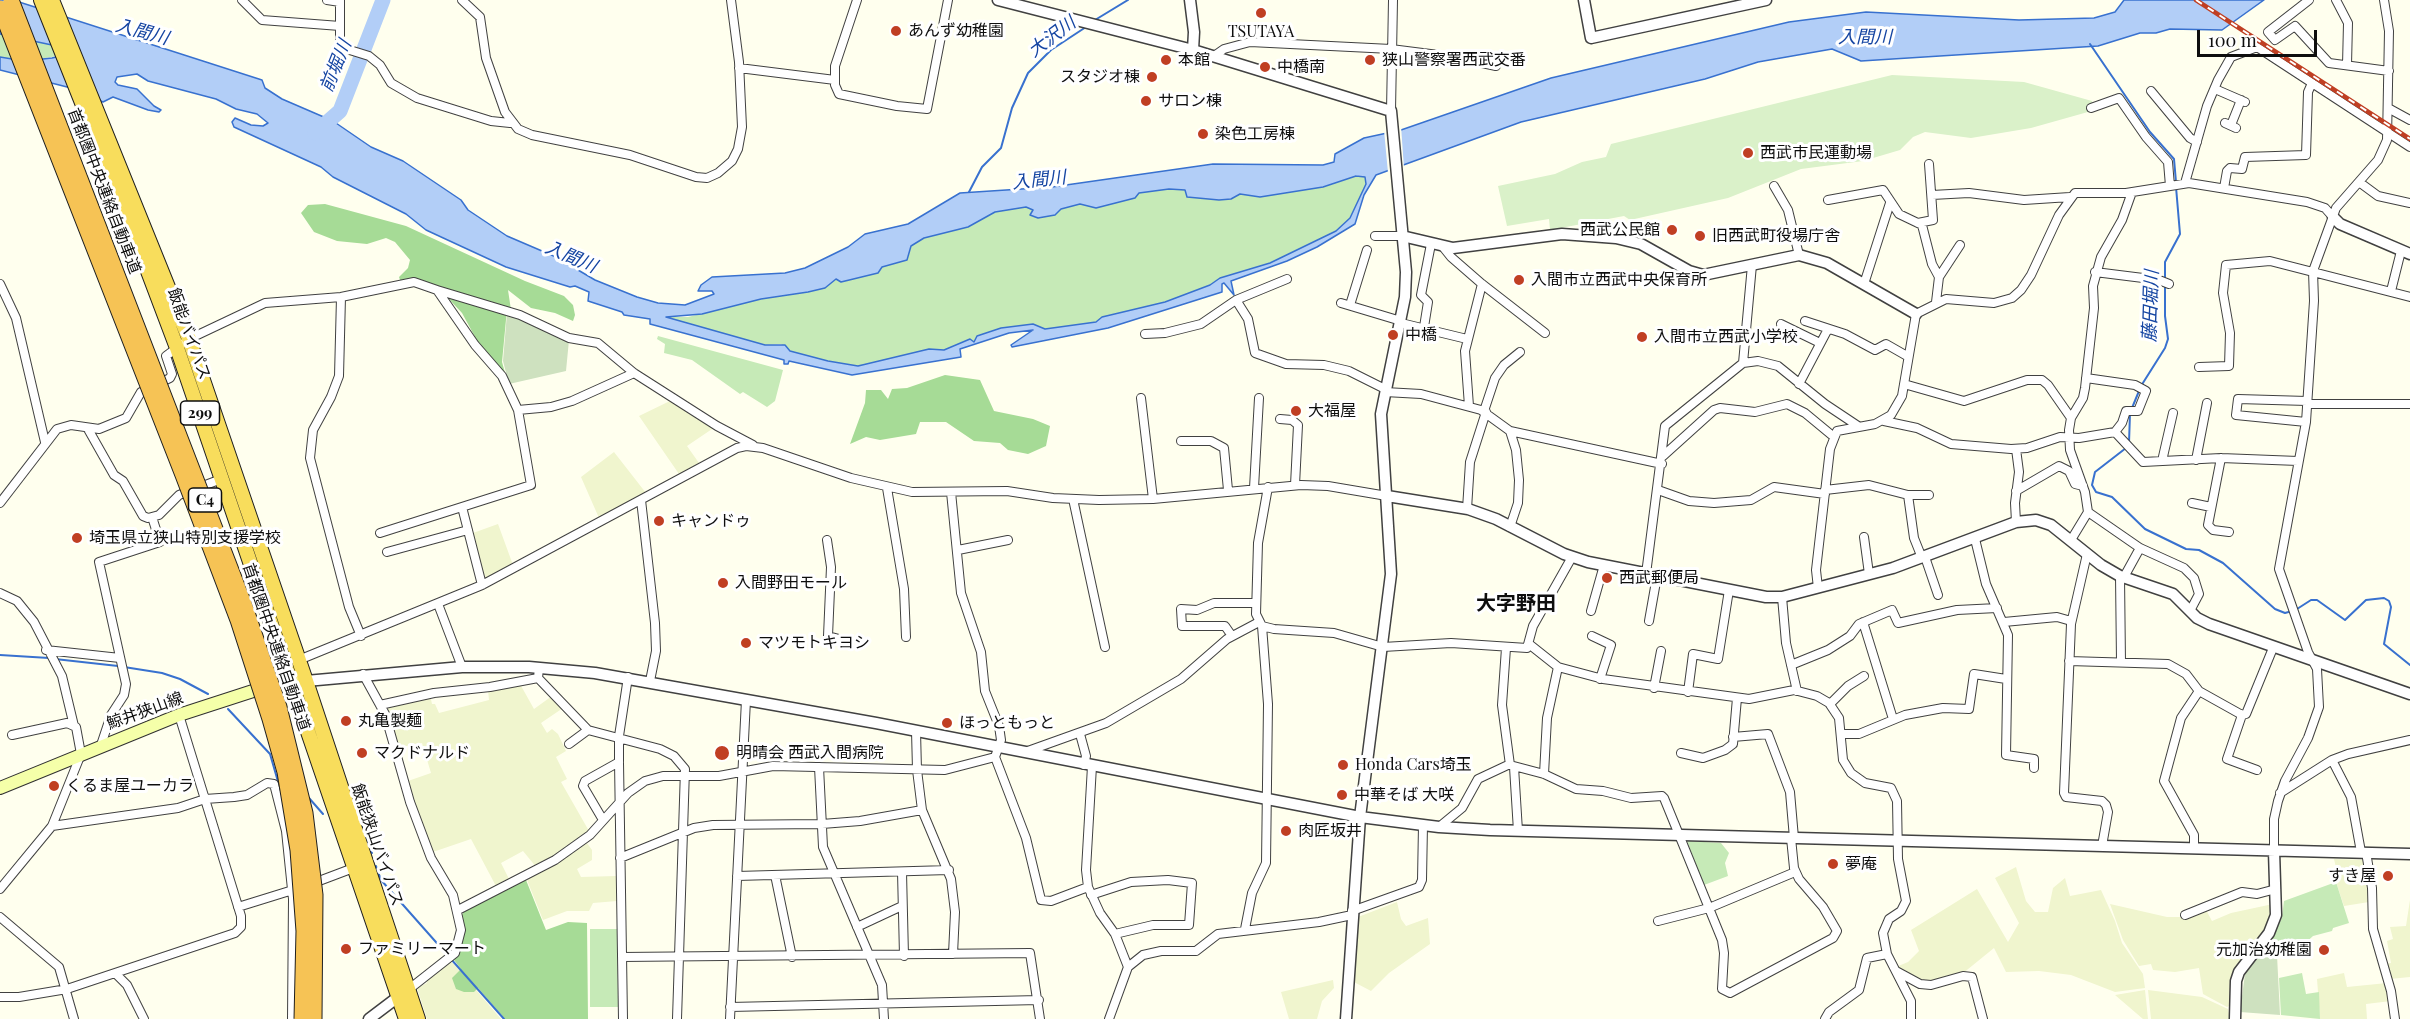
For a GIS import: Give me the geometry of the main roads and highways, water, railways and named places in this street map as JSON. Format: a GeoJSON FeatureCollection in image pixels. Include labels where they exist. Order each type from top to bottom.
{"type":"FeatureCollection","features":[{"type":"Feature","properties":{"kind":"highway","name":"首都圏中央連絡自動車道"},"geometry":{"type":"LineString","coordinates":[[11,0],[240,593],[279,707],[305,813],[315,895],[314,1019]]}},
{"type":"Feature","properties":{"kind":"highway","name":"飯能バイパス"},"geometry":{"type":"LineString","coordinates":[[41,0],[189,339],[300,682]]}},
{"type":"Feature","properties":{"kind":"highway","name":"飯能バイパス"},"geometry":{"type":"LineString","coordinates":[[52,0],[300,682]]}},
{"type":"Feature","properties":{"kind":"highway","name":"首都圏中央連絡自動車道"},"geometry":{"type":"LineString","coordinates":[[0,8],[183,475],[238,620],[270,719],[285,772],[298,850],[304,931],[302,1019]]}},
{"type":"Feature","properties":{"kind":"highway","name":"飯能狭山バイパス"},"geometry":{"type":"LineString","coordinates":[[300,682],[356,867],[404,993],[418,1019]]}},
{"type":"Feature","properties":{"kind":"highway","name":"飯能狭山バイパス"},"geometry":{"type":"LineString","coordinates":[[300,682],[404,993],[406,1019]]}},
{"type":"Feature","properties":{"kind":"main road","name":"鯨井狭山線"},"geometry":{"type":"LineString","coordinates":[[0,788],[179,715],[253,691],[300,682]]}},
{"type":"Feature","properties":{"kind":"water","name":"入間川"},"geometry":{"type":"Polygon","coordinates":[[[0,0],[13,0],[262,80],[265,88],[282,99],[333,121],[371,147],[403,161],[461,200],[468,210],[507,236],[556,257],[595,280],[637,297],[658,303],[685,305],[714,294],[712,291],[698,291],[701,285],[712,277],[785,273],[805,268],[848,247],[865,234],[908,224],[960,193],[1052,187],[1213,164],[1323,165],[1334,162],[1335,154],[1364,138],[1401,130],[1551,78],[1789,22],[1866,12],[2019,20],[2094,18],[2115,12],[2124,0],[2264,0],[2222,30],[2170,29],[2156,33],[2140,33],[2098,46],[1861,61],[1832,49],[1758,62],[1705,79],[1521,122],[1376,175],[1364,195],[1355,224],[1317,247],[1287,261],[1231,281],[1234,295],[1224,283],[1222,292],[1108,328],[1012,347],[1011,345],[1033,330],[1009,333],[960,349],[961,357],[852,375],[789,361],[788,364],[784,364],[784,360],[650,324],[650,319],[624,315],[622,312],[588,301],[589,292],[575,286],[570,287],[506,267],[426,230],[406,214],[333,177],[321,167],[234,127],[232,122],[235,118],[251,125],[263,126],[268,123],[257,114],[236,109],[216,99],[148,81],[137,74],[117,77],[115,82],[118,85],[137,89],[161,110],[159,112],[113,97],[103,102],[75,89],[0,70],[0,57],[24,61],[52,58],[65,55],[66,48],[0,34],[0,0]],[[1356,176],[1323,187],[1260,197],[1240,194],[1231,199],[1219,200],[1187,197],[1185,190],[1169,189],[1139,193],[1135,198],[1096,208],[1080,204],[1061,209],[1055,215],[1038,218],[1030,215],[1033,210],[1026,207],[995,212],[968,227],[924,238],[911,246],[907,260],[882,267],[878,273],[841,282],[836,279],[825,288],[761,299],[702,314],[666,317],[765,345],[785,345],[790,351],[858,366],[929,349],[944,350],[970,339],[974,342],[977,336],[1001,328],[1033,324],[1045,329],[1096,322],[1102,317],[1165,302],[1210,285],[1220,278],[1270,263],[1336,231],[1350,218],[1366,184],[1365,177],[1356,176]]]}},
{"type":"Feature","properties":{"kind":"waterway","name":"前堀川"},"geometry":{"type":"LineString","coordinates":[[315,133],[340,111],[383,0]]}},
{"type":"Feature","properties":{"kind":"waterway","name":"大沢川"},"geometry":{"type":"LineString","coordinates":[[1095,20],[1128,0]]}},
{"type":"Feature","properties":{"kind":"waterway","name":"大沢川"},"geometry":{"type":"LineString","coordinates":[[969,192],[982,167],[1001,148],[1012,108],[1028,73],[1051,50],[1086,27]]}},
{"type":"Feature","properties":{"kind":"waterway","name":"藤田堀川"},"geometry":{"type":"LineString","coordinates":[[2090,44],[2150,132],[2174,159],[2176,182]]}},
{"type":"Feature","properties":{"kind":"waterway","name":"藤田堀川"},"geometry":{"type":"LineString","coordinates":[[2165,280],[2165,262],[2180,234],[2176,187]]}},
{"type":"Feature","properties":{"kind":"waterway","name":"藤田堀川"},"geometry":{"type":"LineString","coordinates":[[2141,386],[2165,348],[2168,339],[2165,285]]}},
{"type":"Feature","properties":{"kind":"waterway","name":"藤田堀川"},"geometry":{"type":"LineString","coordinates":[[2132,408],[2139,391]]}},
{"type":"Feature","properties":{"kind":"waterway","name":"藤田堀川"},"geometry":{"type":"LineString","coordinates":[[2129,443],[2130,413]]}},
{"type":"Feature","properties":{"kind":"waterway","name":"藤田堀川"},"geometry":{"type":"LineString","coordinates":[[2126,448],[2095,472],[2092,485],[2096,492],[2112,497],[2145,529],[2186,549],[2199,550],[2223,563],[2275,609],[2285,613],[2292,611]]}},
{"type":"Feature","properties":{"kind":"waterway","name":"藤田堀川"},"geometry":{"type":"LineString","coordinates":[[2297,609],[2311,600],[2317,600],[2345,620],[2366,600],[2384,598],[2389,601],[2391,607],[2384,644],[2410,665]]}},
{"type":"Feature","properties":{"kind":"waterway"},"geometry":{"type":"LineString","coordinates":[[0,655],[49,658]]}},
{"type":"Feature","properties":{"kind":"waterway"},"geometry":{"type":"LineString","coordinates":[[55,659],[118,666]]}},
{"type":"Feature","properties":{"kind":"waterway"},"geometry":{"type":"LineString","coordinates":[[124,667],[162,673],[180,679],[208,694]]}},
{"type":"Feature","properties":{"kind":"waterway"},"geometry":{"type":"LineString","coordinates":[[228,709],[270,754],[281,792]]}},
{"type":"Feature","properties":{"kind":"waterway"},"geometry":{"type":"LineString","coordinates":[[306,798],[309,798],[323,814]]}},
{"type":"Feature","properties":{"kind":"waterway"},"geometry":{"type":"LineString","coordinates":[[358,816],[372,853]]}},
{"type":"Feature","properties":{"kind":"waterway"},"geometry":{"type":"LineString","coordinates":[[376,866],[381,880],[504,1019]]}},
{"type":"Feature","properties":{"kind":"railway"},"geometry":{"type":"LineString","coordinates":[[2196,0],[2410,139]]}},
{"type":"Feature","properties":{"kind":"place","name":"TSUTAYA"},"geometry":{"type":"Point","coordinates":[1261,13]}},
{"type":"Feature","properties":{"kind":"place","name":"あんず幼稚園"},"geometry":{"type":"Point","coordinates":[896,31]}},
{"type":"Feature","properties":{"kind":"place","name":"本館"},"geometry":{"type":"Point","coordinates":[1166,60]}},
{"type":"Feature","properties":{"kind":"place","name":"狭山警察署西武交番"},"geometry":{"type":"Point","coordinates":[1370,60]}},
{"type":"Feature","properties":{"kind":"place","name":"中橋南"},"geometry":{"type":"Point","coordinates":[1265,67]}},
{"type":"Feature","properties":{"kind":"place","name":"スタジオ棟"},"geometry":{"type":"Point","coordinates":[1152,77]}},
{"type":"Feature","properties":{"kind":"place","name":"サロン棟"},"geometry":{"type":"Point","coordinates":[1146,101]}},
{"type":"Feature","properties":{"kind":"place","name":"染色工房棟"},"geometry":{"type":"Point","coordinates":[1203,134]}},
{"type":"Feature","properties":{"kind":"place","name":"西武市民運動場"},"geometry":{"type":"Point","coordinates":[1748,153]}},
{"type":"Feature","properties":{"kind":"place","name":"西武公民館"},"geometry":{"type":"Point","coordinates":[1672,230]}},
{"type":"Feature","properties":{"kind":"place","name":"旧西武町役場庁舎"},"geometry":{"type":"Point","coordinates":[1700,236]}},
{"type":"Feature","properties":{"kind":"place","name":"入間市立西武中央保育所"},"geometry":{"type":"Point","coordinates":[1519,280]}},
{"type":"Feature","properties":{"kind":"place","name":"中橋"},"geometry":{"type":"Point","coordinates":[1393,335]}},
{"type":"Feature","properties":{"kind":"place","name":"入間市立西武小学校"},"geometry":{"type":"Point","coordinates":[1642,337]}},
{"type":"Feature","properties":{"kind":"place","name":"大福屋"},"geometry":{"type":"Point","coordinates":[1296,411]}},
{"type":"Feature","properties":{"kind":"place","name":"キャンドゥ"},"geometry":{"type":"Point","coordinates":[659,521]}},
{"type":"Feature","properties":{"kind":"place","name":"埼玉県立狭山特別支援学校"},"geometry":{"type":"Point","coordinates":[77,538]}},
{"type":"Feature","properties":{"kind":"place","name":"西武郵便局"},"geometry":{"type":"Point","coordinates":[1607,578]}},
{"type":"Feature","properties":{"kind":"place","name":"入間野田モール"},"geometry":{"type":"Point","coordinates":[723,583]}},
{"type":"Feature","properties":{"kind":"place","name":"マツモトキヨシ"},"geometry":{"type":"Point","coordinates":[746,643]}},
{"type":"Feature","properties":{"kind":"place","name":"丸亀製麺"},"geometry":{"type":"Point","coordinates":[346,721]}},
{"type":"Feature","properties":{"kind":"place","name":"ほっともっと"},"geometry":{"type":"Point","coordinates":[947,723]}},
{"type":"Feature","properties":{"kind":"place","name":"マクドナルド"},"geometry":{"type":"Point","coordinates":[362,753]}},
{"type":"Feature","properties":{"kind":"place","name":"明晴会 西武入間病院"},"geometry":{"type":"Point","coordinates":[722,753]}},
{"type":"Feature","properties":{"kind":"place","name":"Honda Cars埼玉"},"geometry":{"type":"Point","coordinates":[1343,765]}},
{"type":"Feature","properties":{"kind":"place","name":"くるま屋ユーカラ"},"geometry":{"type":"Point","coordinates":[54,786]}},
{"type":"Feature","properties":{"kind":"place","name":"中華そば 大咲"},"geometry":{"type":"Point","coordinates":[1342,795]}},
{"type":"Feature","properties":{"kind":"place","name":"肉匠坂井"},"geometry":{"type":"Point","coordinates":[1286,831]}},
{"type":"Feature","properties":{"kind":"place","name":"夢庵"},"geometry":{"type":"Point","coordinates":[1833,864]}},
{"type":"Feature","properties":{"kind":"place","name":"すき屋"},"geometry":{"type":"Point","coordinates":[2388,876]}},
{"type":"Feature","properties":{"kind":"place","name":"ファミリーマート"},"geometry":{"type":"Point","coordinates":[346,949]}},
{"type":"Feature","properties":{"kind":"place","name":"元加治幼稚園"},"geometry":{"type":"Point","coordinates":[2324,950]}},
{"type":"Feature","properties":{"kind":"district","name":"大字野田"},"geometry":{"type":"Point","coordinates":[1516,604]}}]}
